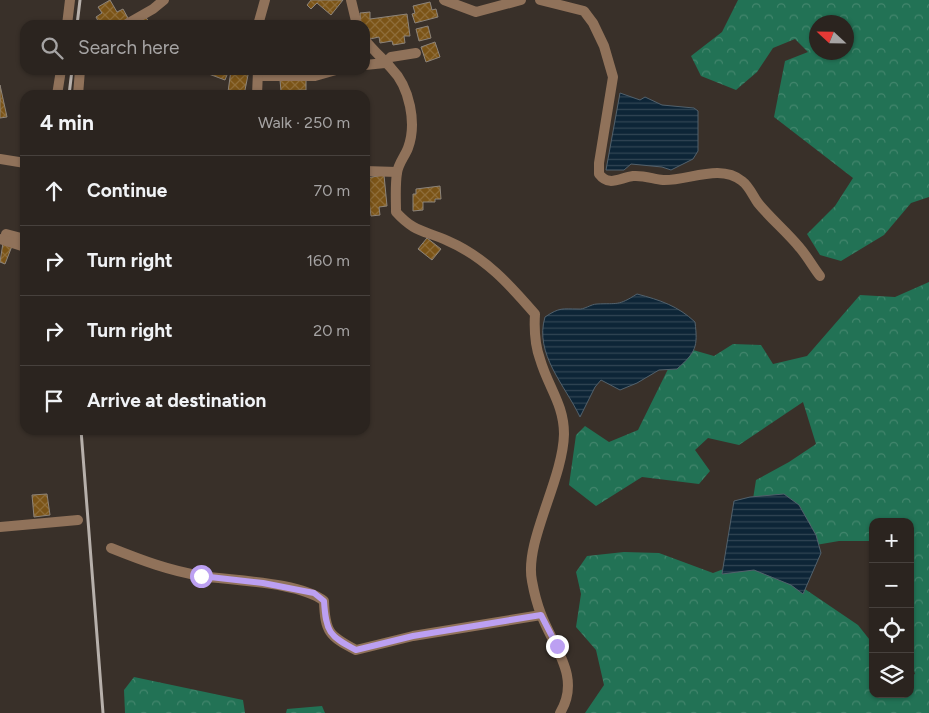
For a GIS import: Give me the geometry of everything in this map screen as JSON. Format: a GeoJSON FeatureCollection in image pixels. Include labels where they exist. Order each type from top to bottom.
{"type":"FeatureCollection","features":[{"type":"Feature","properties":{"kind":"street"},"geometry":{"type":"LineString","coordinates":[[68,20],[70,0]]}},
{"type":"Feature","properties":{"kind":"street"},"geometry":{"type":"LineString","coordinates":[[134,20],[164,0]]}},
{"type":"Feature","properties":{"kind":"street"},"geometry":{"type":"LineString","coordinates":[[259,20],[265,0]]}},
{"type":"Feature","properties":{"kind":"street"},"geometry":{"type":"LineString","coordinates":[[351,0],[356,20]]}},
{"type":"Feature","properties":{"kind":"street"},"geometry":{"type":"LineString","coordinates":[[444,0],[476,12],[521,0]]}},
{"type":"Feature","properties":{"kind":"street"},"geometry":{"type":"LineString","coordinates":[[540,0],[584,11],[593,23],[604,46],[613,78],[598,174],[604,180],[609,183],[634,176],[662,180],[684,178],[703,173],[722,173],[732,176],[743,181],[758,203],[800,248],[820,276]]}},
{"type":"Feature","properties":{"kind":"street"},"geometry":{"type":"LineString","coordinates":[[370,46],[391,67],[402,83],[412,121],[409,147],[397,172],[396,212],[406,223],[418,231],[448,241],[504,277],[535,314],[534,331],[540,359],[561,405],[564,433],[561,462],[533,552],[531,580],[541,615],[557,646],[567,672],[565,704],[560,713]]}},
{"type":"Feature","properties":{"kind":"street"},"geometry":{"type":"LineString","coordinates":[[370,64],[385,63],[390,57],[416,52]]}},
{"type":"Feature","properties":{"kind":"street"},"geometry":{"type":"LineString","coordinates":[[59,90],[60,75]]}},
{"type":"Feature","properties":{"kind":"street"},"geometry":{"type":"LineString","coordinates":[[78,90],[80,75]]}},
{"type":"Feature","properties":{"kind":"street"},"geometry":{"type":"LineString","coordinates":[[257,90],[258,75]]}},
{"type":"Feature","properties":{"kind":"street"},"geometry":{"type":"LineString","coordinates":[[296,75],[318,75]]}},
{"type":"Feature","properties":{"kind":"street"},"geometry":{"type":"LineString","coordinates":[[0,159],[20,163]]}},
{"type":"Feature","properties":{"kind":"street"},"geometry":{"type":"LineString","coordinates":[[370,171],[397,172]]}},
{"type":"Feature","properties":{"kind":"street"},"geometry":{"type":"LineString","coordinates":[[0,232],[20,238]]}},
{"type":"Feature","properties":{"kind":"street"},"geometry":{"type":"LineString","coordinates":[[0,239],[20,245]]}},
{"type":"Feature","properties":{"kind":"street"},"geometry":{"type":"LineString","coordinates":[[0,527],[78,520]]}},
{"type":"Feature","properties":{"kind":"street"},"geometry":{"type":"LineString","coordinates":[[111,548],[149,564],[175,570],[314,593],[324,601],[325,624],[335,639],[356,650],[413,636],[541,615]]}},
{"type":"Feature","properties":{"kind":"green space"},"geometry":{"type":"Polygon","coordinates":[[[738,0],[929,0],[929,197],[911,203],[884,235],[841,261],[820,255],[807,234],[835,206],[853,178],[774,117],[785,61],[808,52],[795,39],[773,48],[757,72],[736,90],[701,76],[691,56],[722,32],[738,0]]]}},
{"type":"Feature","properties":{"kind":"green space"},"geometry":{"type":"Polygon","coordinates":[[[929,282],[929,713],[585,713],[604,685],[596,650],[576,627],[581,594],[576,572],[587,556],[624,552],[659,553],[713,573],[737,564],[768,564],[858,625],[869,639],[869,698],[914,698],[914,518],[869,518],[869,541],[839,541],[810,546],[750,518],[756,480],[789,462],[816,444],[803,402],[739,445],[708,438],[695,450],[710,471],[699,484],[642,477],[596,506],[569,485],[576,435],[585,426],[609,442],[638,430],[670,365],[686,348],[714,356],[733,344],[761,345],[773,364],[807,356],[860,295],[895,297],[929,282]]]}},
{"type":"Feature","properties":{"kind":"green space"},"geometry":{"type":"Polygon","coordinates":[[[134,677],[243,700],[245,713],[125,713],[124,690],[134,677]]]}},
{"type":"Feature","properties":{"kind":"green space"},"geometry":{"type":"Polygon","coordinates":[[[322,706],[325,713],[286,713],[287,709],[322,706]]]}},
{"type":"Feature","properties":{"kind":"water"},"geometry":{"type":"Polygon","coordinates":[[[620,93],[640,100],[645,97],[662,105],[694,108],[698,111],[698,151],[693,159],[671,170],[662,167],[631,164],[624,170],[606,170],[620,93]]]}},
{"type":"Feature","properties":{"kind":"water"},"geometry":{"type":"Polygon","coordinates":[[[637,294],[668,304],[695,322],[696,343],[692,353],[677,369],[659,370],[637,383],[620,390],[601,380],[595,387],[580,417],[547,356],[543,331],[545,317],[561,309],[580,309],[595,304],[618,303],[637,294]]]}},
{"type":"Feature","properties":{"kind":"water"},"geometry":{"type":"Polygon","coordinates":[[[784,494],[799,505],[816,535],[821,553],[803,594],[791,585],[754,570],[722,574],[734,501],[750,497],[784,494]]]}},
{"type":"Feature","properties":{"kind":"building"},"geometry":{"type":"Polygon","coordinates":[[[110,0],[117,12],[123,9],[128,18],[125,20],[98,20],[96,17],[102,13],[98,7],[110,0]]]}},
{"type":"Feature","properties":{"kind":"building"},"geometry":{"type":"Polygon","coordinates":[[[311,0],[343,0],[331,15],[317,3],[311,9],[307,5],[311,0]]]}},
{"type":"Feature","properties":{"kind":"building"},"geometry":{"type":"Polygon","coordinates":[[[430,2],[432,10],[436,9],[438,17],[415,23],[412,14],[415,13],[413,6],[430,2]]]}},
{"type":"Feature","properties":{"kind":"building"},"geometry":{"type":"Polygon","coordinates":[[[370,12],[370,19],[407,14],[410,36],[404,36],[405,43],[393,45],[392,41],[380,43],[379,37],[370,39],[370,20],[361,20],[360,13],[370,12]]]}},
{"type":"Feature","properties":{"kind":"building"},"geometry":{"type":"Polygon","coordinates":[[[145,16],[148,20],[139,20],[145,16]]]}},
{"type":"Feature","properties":{"kind":"building"},"geometry":{"type":"Polygon","coordinates":[[[428,26],[431,38],[419,41],[416,29],[428,26]]]}},
{"type":"Feature","properties":{"kind":"building"},"geometry":{"type":"Polygon","coordinates":[[[435,42],[440,57],[426,62],[421,47],[435,42]]]}},
{"type":"Feature","properties":{"kind":"building"},"geometry":{"type":"Polygon","coordinates":[[[211,75],[227,75],[225,80],[211,75]]]}},
{"type":"Feature","properties":{"kind":"building"},"geometry":{"type":"Polygon","coordinates":[[[230,75],[248,75],[245,90],[228,90],[230,75]]]}},
{"type":"Feature","properties":{"kind":"building"},"geometry":{"type":"Polygon","coordinates":[[[306,79],[306,90],[281,90],[280,80],[306,79]]]}},
{"type":"Feature","properties":{"kind":"building"},"geometry":{"type":"Polygon","coordinates":[[[0,85],[7,117],[0,118],[0,85]]]}},
{"type":"Feature","properties":{"kind":"building"},"geometry":{"type":"Polygon","coordinates":[[[384,175],[387,206],[379,207],[380,215],[371,216],[370,177],[384,175]]]}},
{"type":"Feature","properties":{"kind":"building"},"geometry":{"type":"Polygon","coordinates":[[[440,186],[441,199],[435,199],[435,202],[423,202],[423,210],[413,211],[413,194],[416,194],[416,189],[440,186]]]}},
{"type":"Feature","properties":{"kind":"building"},"geometry":{"type":"Polygon","coordinates":[[[427,238],[441,249],[432,260],[418,249],[427,238]]]}},
{"type":"Feature","properties":{"kind":"building"},"geometry":{"type":"Polygon","coordinates":[[[3,243],[12,246],[5,264],[0,262],[3,243]]]}},
{"type":"Feature","properties":{"kind":"building"},"geometry":{"type":"Polygon","coordinates":[[[47,494],[50,515],[34,517],[32,495],[47,494]]]}},
{"type":"Feature","properties":{"kind":"railway"},"geometry":{"type":"LineString","coordinates":[[78,20],[80,0]]}},
{"type":"Feature","properties":{"kind":"railway"},"geometry":{"type":"LineString","coordinates":[[70,90],[71,75]]}},
{"type":"Feature","properties":{"kind":"railway"},"geometry":{"type":"LineString","coordinates":[[81,435],[103,713]]}},
{"type":"Feature","properties":{"kind":"route"},"geometry":{"type":"LineString","coordinates":[[201,576],[263,583],[314,593],[324,601],[325,624],[335,639],[356,650],[413,636],[541,615],[557,646]]}}]}
